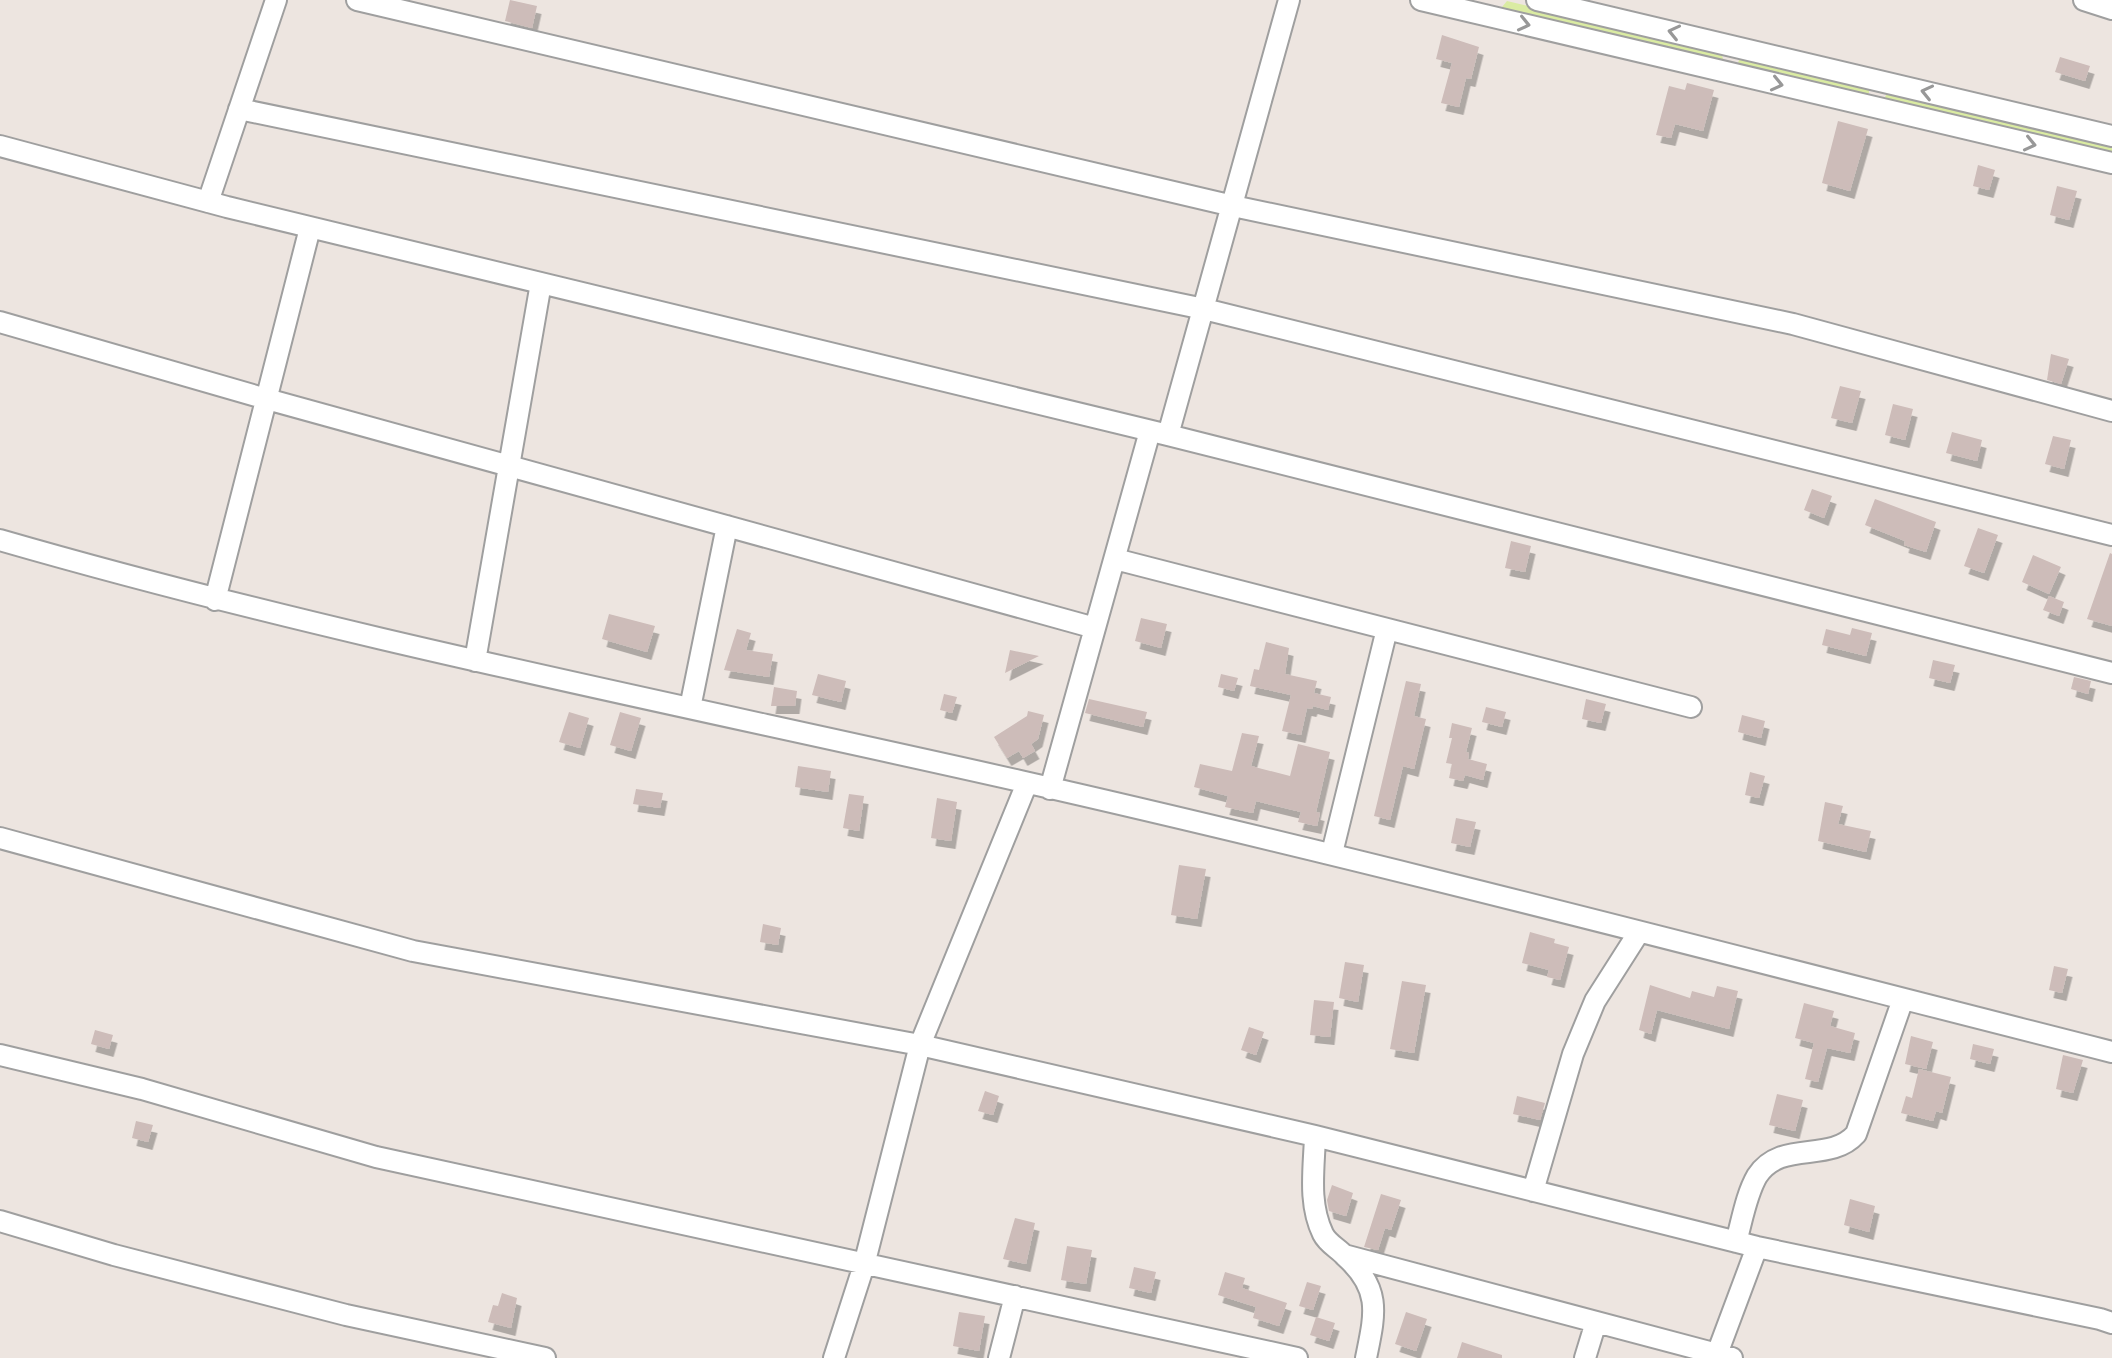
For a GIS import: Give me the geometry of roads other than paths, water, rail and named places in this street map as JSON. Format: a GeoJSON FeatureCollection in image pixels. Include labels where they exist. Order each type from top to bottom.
{"type":"FeatureCollection","features":[{"type":"Feature","properties":{"kind":"street"},"geometry":{"type":"LineString","coordinates":[[208,202],[276,0]]}},
{"type":"Feature","properties":{"kind":"street"},"geometry":{"type":"LineString","coordinates":[[357,0],[1233,206],[1793,324],[2112,411]]}},
{"type":"Feature","properties":{"kind":"street"},"geometry":{"type":"LineString","coordinates":[[1050,789],[1115,559],[1204,309],[1289,0]]}},
{"type":"Feature","properties":{"kind":"street"},"geometry":{"type":"LineString","coordinates":[[1421,0],[1496,8],[1727,72],[2112,163]]}},
{"type":"Feature","properties":{"kind":"street"},"geometry":{"type":"LineString","coordinates":[[1537,0],[2112,136]]}},
{"type":"Feature","properties":{"kind":"street"},"geometry":{"type":"LineString","coordinates":[[2084,0],[2112,9]]}},
{"type":"Feature","properties":{"kind":"street"},"geometry":{"type":"LineString","coordinates":[[1727,72],[1736,47]]}},
{"type":"Feature","properties":{"kind":"street"},"geometry":{"type":"LineString","coordinates":[[1873,107],[1880,81]]}},
{"type":"Feature","properties":{"kind":"street"},"geometry":{"type":"LineString","coordinates":[[239,109],[1204,309],[2112,535]]}},
{"type":"Feature","properties":{"kind":"street"},"geometry":{"type":"LineString","coordinates":[[0,146],[310,228],[1159,433],[2112,673]]}},
{"type":"Feature","properties":{"kind":"street"},"geometry":{"type":"LineString","coordinates":[[215,600],[310,228]]}},
{"type":"Feature","properties":{"kind":"street"},"geometry":{"type":"LineString","coordinates":[[475,661],[541,283]]}},
{"type":"Feature","properties":{"kind":"street"},"geometry":{"type":"LineString","coordinates":[[0,322],[1095,628]]}},
{"type":"Feature","properties":{"kind":"street"},"geometry":{"type":"LineString","coordinates":[[690,708],[727,526]]}},
{"type":"Feature","properties":{"kind":"street"},"geometry":{"type":"LineString","coordinates":[[0,540],[215,600],[1332,853],[2112,1052]]}},
{"type":"Feature","properties":{"kind":"street"},"geometry":{"type":"LineString","coordinates":[[1115,559],[1691,707]]}},
{"type":"Feature","properties":{"kind":"street"},"geometry":{"type":"LineString","coordinates":[[1332,853],[1387,629]]}},
{"type":"Feature","properties":{"kind":"street"},"geometry":{"type":"LineString","coordinates":[[834,1358],[864,1265],[920,1045],[1027,783]]}},
{"type":"Feature","properties":{"kind":"street"},"geometry":{"type":"LineString","coordinates":[[0,838],[413,951],[920,1045],[1315,1136],[1757,1247],[2112,1323]]}},
{"type":"Feature","properties":{"kind":"street"},"geometry":{"type":"LineString","coordinates":[[1533,1191],[1573,1054],[1595,1001],[1639,932]]}},
{"type":"Feature","properties":{"kind":"street"},"geometry":{"type":"LineString","coordinates":[[1736,1242],[1753,1184],[1768,1163],[1787,1154],[1844,1145],[1856,1134],[1903,999]]}},
{"type":"Feature","properties":{"kind":"street"},"geometry":{"type":"LineString","coordinates":[[0,1055],[142,1089],[376,1157],[1297,1358]]}},
{"type":"Feature","properties":{"kind":"street"},"geometry":{"type":"LineString","coordinates":[[1315,1136],[1314,1209],[1324,1237],[1365,1279],[1373,1296],[1375,1313],[1366,1358]]}},
{"type":"Feature","properties":{"kind":"street"},"geometry":{"type":"LineString","coordinates":[[0,1221],[114,1255],[346,1315],[545,1358]]}},
{"type":"Feature","properties":{"kind":"street"},"geometry":{"type":"LineString","coordinates":[[1344,1255],[1725,1356],[1757,1247]]}},
{"type":"Feature","properties":{"kind":"street"},"geometry":{"type":"LineString","coordinates":[[999,1358],[1015,1296]]}},
{"type":"Feature","properties":{"kind":"street"},"geometry":{"type":"LineString","coordinates":[[1585,1358],[1596,1322]]}}]}
